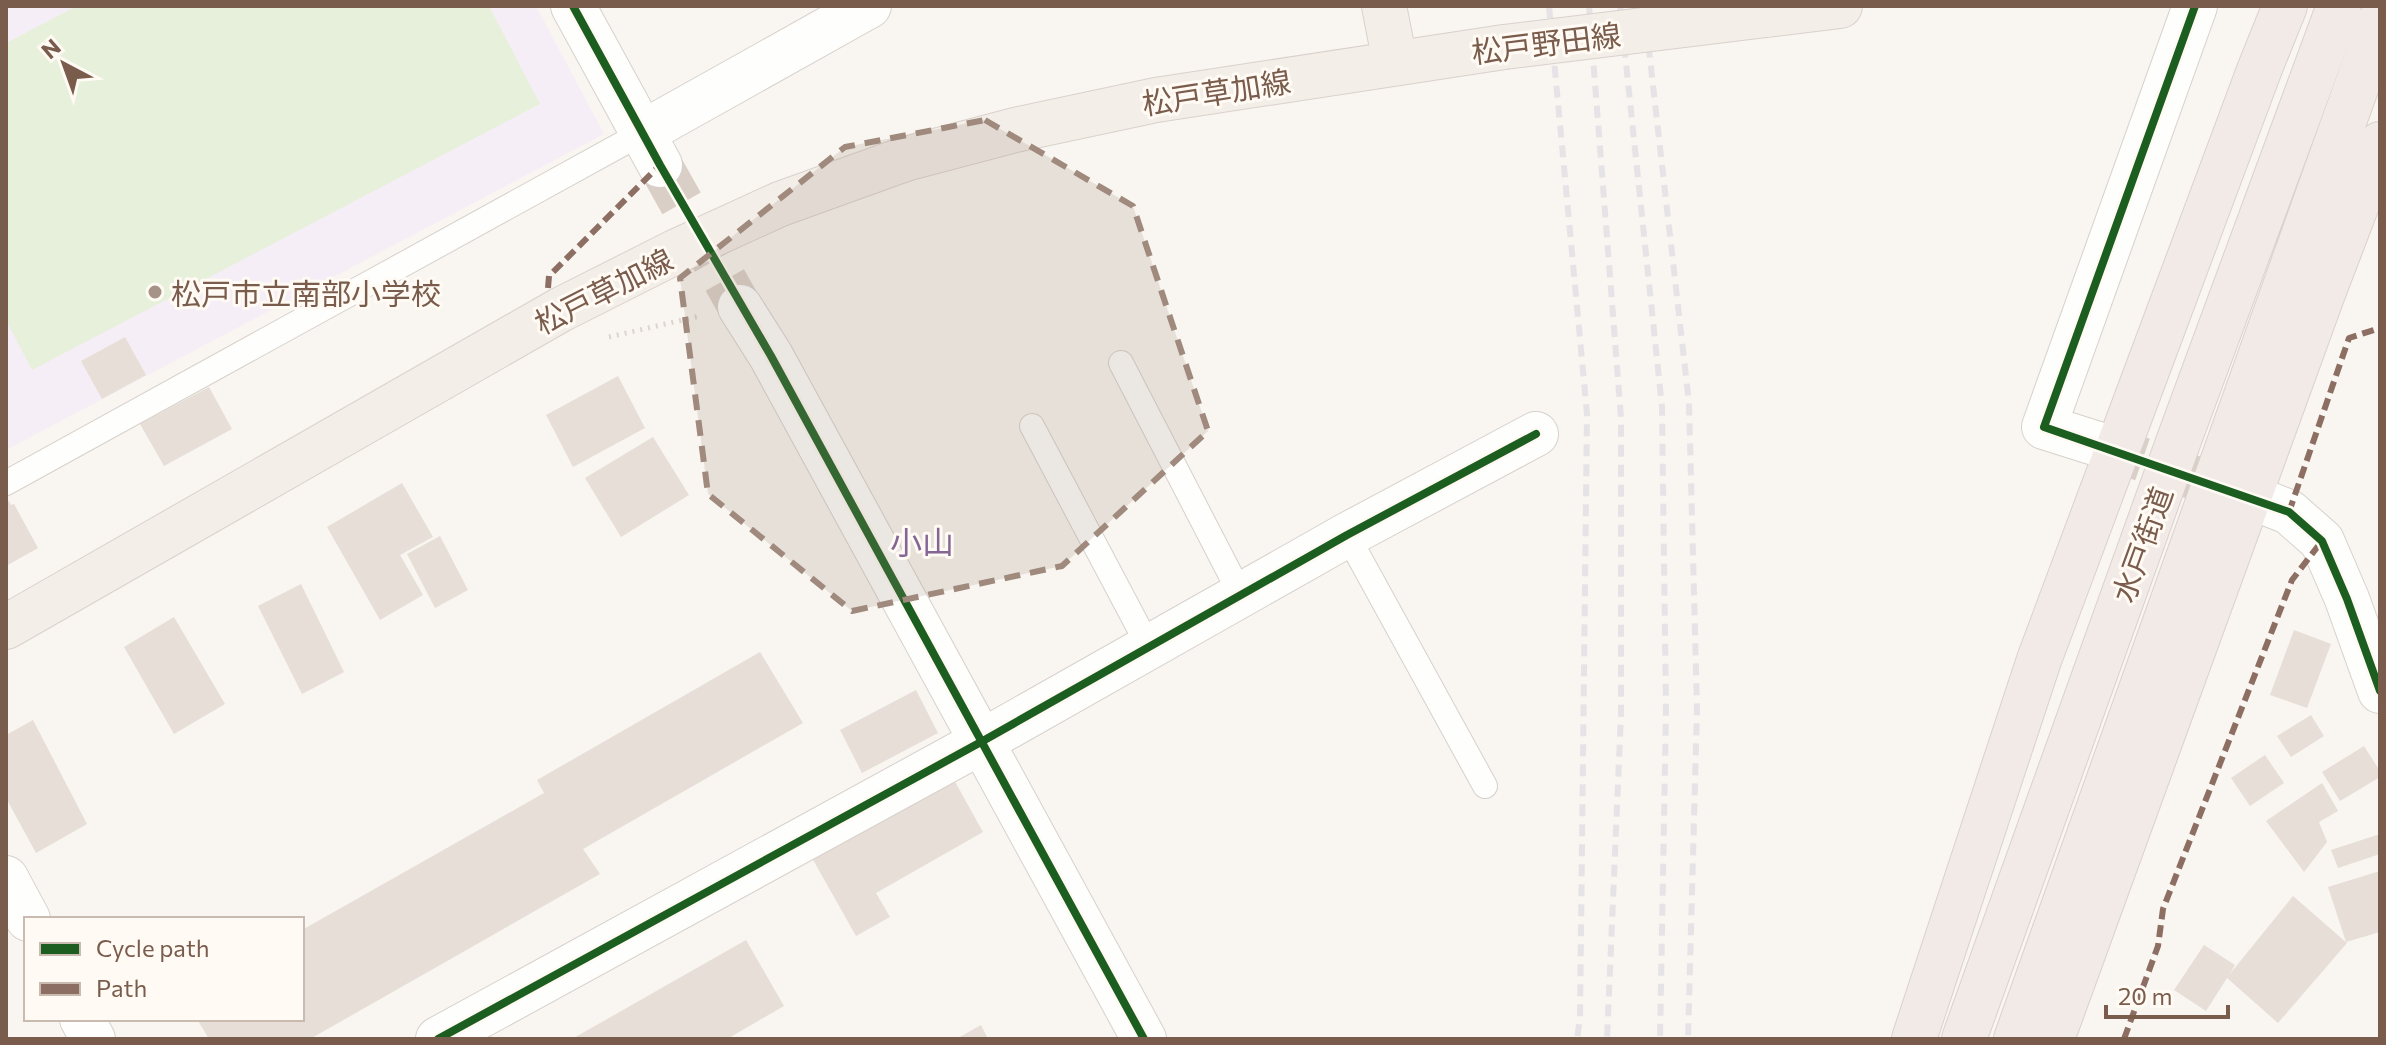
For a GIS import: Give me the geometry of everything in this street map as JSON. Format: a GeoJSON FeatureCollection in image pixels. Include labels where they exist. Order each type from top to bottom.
{"type":"FeatureCollection","features":[{"type":"Feature","properties":{"kind":"highway"},"geometry":{"type":"LineString","coordinates":[[1914,1039],[2039,660],[2285,6]]}},
{"type":"Feature","properties":{"kind":"highway","name":"水戸街道"},"geometry":{"type":"LineString","coordinates":[[1964,1039],[2339,6]]}},
{"type":"Feature","properties":{"kind":"highway","name":"水戸街道"},"geometry":{"type":"LineString","coordinates":[[2016,1039],[2380,19]]}},
{"type":"Feature","properties":{"kind":"highway"},"geometry":{"type":"LineString","coordinates":[[2052,1039],[2316,311],[2380,144]]}},
{"type":"Feature","properties":{"kind":"main road"},"geometry":{"type":"LineString","coordinates":[[1384,6],[1395,62]]}},
{"type":"Feature","properties":{"kind":"main road","name":"松戸野田線"},"geometry":{"type":"LineString","coordinates":[[1395,62],[1840,6]]}},
{"type":"Feature","properties":{"kind":"main road"},"geometry":{"type":"LineString","coordinates":[[2354,6],[2380,19]]}},
{"type":"Feature","properties":{"kind":"main road","name":"松戸草加線"},"geometry":{"type":"LineString","coordinates":[[6,627],[560,310],[780,204],[905,159],[1015,130],[1156,100],[1395,62]]}},
{"type":"Feature","properties":{"kind":"street"},"geometry":{"type":"LineString","coordinates":[[573,6],[651,149],[816,19],[869,6]]}},
{"type":"Feature","properties":{"kind":"street"},"geometry":{"type":"LineString","coordinates":[[2101,445],[2044,427],[2195,6]]}},
{"type":"Feature","properties":{"kind":"street"},"geometry":{"type":"LineString","coordinates":[[740,307],[771,356],[1144,1039]]}},
{"type":"Feature","properties":{"kind":"street"},"geometry":{"type":"LineString","coordinates":[[438,1039],[981,742],[1347,535],[1536,434]]}},
{"type":"Feature","properties":{"kind":"street"},"geometry":{"type":"LineString","coordinates":[[2266,503],[2289,512],[2322,541],[2380,691]]}},
{"type":"Feature","properties":{"kind":"street"},"geometry":{"type":"LineString","coordinates":[[6,878],[27,917]]}},
{"type":"Feature","properties":{"kind":"street"},"geometry":{"type":"LineString","coordinates":[[83,1021],[93,1039]]}},
{"type":"Feature","properties":{"kind":"lane"},"geometry":{"type":"LineString","coordinates":[[6,483],[651,149]]}},
{"type":"Feature","properties":{"kind":"lane"},"geometry":{"type":"LineString","coordinates":[[1121,363],[1241,595]]}},
{"type":"Feature","properties":{"kind":"lane"},"geometry":{"type":"LineString","coordinates":[[1032,426],[1149,647]]}},
{"type":"Feature","properties":{"kind":"lane"},"geometry":{"type":"LineString","coordinates":[[1347,535],[1485,786]]}},
{"type":"Feature","properties":{"kind":"path"},"geometry":{"type":"LineString","coordinates":[[602,338],[740,307]]}},
{"type":"Feature","properties":{"kind":"highlighted area"},"geometry":{"type":"Polygon","coordinates":[[[985,120],[1133,206],[1208,431],[1062,566],[852,611],[708,494],[680,278],[845,147],[985,120]]]}},
{"type":"Feature","properties":{"kind":"shaded area","name":"松戸市立南部小学校"},"geometry":{"type":"Polygon","coordinates":[[[6,6],[536,6],[604,134],[6,450],[6,6]]]}},
{"type":"Feature","properties":{"kind":"green space","name":"松戸市立南部小学校"},"geometry":{"type":"Polygon","coordinates":[[[77,6],[489,6],[540,104],[32,370],[6,320],[6,43],[77,6]]]}},
{"type":"Feature","properties":{"kind":"building"},"geometry":{"type":"Polygon","coordinates":[[[125,337],[146,375],[102,399],[81,361],[125,337]]]}},
{"type":"Feature","properties":{"kind":"building"},"geometry":{"type":"Polygon","coordinates":[[[618,376],[645,428],[573,467],[546,415],[618,376]]]}},
{"type":"Feature","properties":{"kind":"building"},"geometry":{"type":"Polygon","coordinates":[[[209,387],[232,429],[164,466],[140,424],[209,387]]]}},
{"type":"Feature","properties":{"kind":"building"},"geometry":{"type":"Polygon","coordinates":[[[653,437],[689,495],[621,537],[585,478],[653,437]]]}},
{"type":"Feature","properties":{"kind":"building"},"geometry":{"type":"Polygon","coordinates":[[[402,483],[433,537],[400,555],[423,595],[380,620],[327,527],[402,483]]]}},
{"type":"Feature","properties":{"kind":"building"},"geometry":{"type":"Polygon","coordinates":[[[9,501],[11,505],[14,504],[38,548],[6,566],[6,502],[9,501]]]}},
{"type":"Feature","properties":{"kind":"building"},"geometry":{"type":"Polygon","coordinates":[[[440,536],[468,590],[435,608],[407,554],[440,536]]]}},
{"type":"Feature","properties":{"kind":"building"},"geometry":{"type":"Polygon","coordinates":[[[301,584],[344,672],[302,694],[258,606],[301,584]]]}},
{"type":"Feature","properties":{"kind":"building"},"geometry":{"type":"Polygon","coordinates":[[[174,617],[225,704],[174,734],[124,647],[174,617]]]}},
{"type":"Feature","properties":{"kind":"building"},"geometry":{"type":"Polygon","coordinates":[[[2294,630],[2331,644],[2307,708],[2270,695],[2294,630]]]}},
{"type":"Feature","properties":{"kind":"building"},"geometry":{"type":"Polygon","coordinates":[[[760,652],[803,723],[583,849],[600,874],[310,1039],[209,1039],[198,1021],[304,1021],[304,929],[544,793],[537,780],[760,652]]]}},
{"type":"Feature","properties":{"kind":"building"},"geometry":{"type":"Polygon","coordinates":[[[916,690],[938,733],[862,773],[840,730],[916,690]]]}},
{"type":"Feature","properties":{"kind":"building"},"geometry":{"type":"Polygon","coordinates":[[[2311,715],[2324,736],[2291,757],[2277,736],[2311,715]]]}},
{"type":"Feature","properties":{"kind":"building"},"geometry":{"type":"Polygon","coordinates":[[[33,720],[87,824],[36,853],[6,798],[6,735],[33,720]]]}},
{"type":"Feature","properties":{"kind":"building"},"geometry":{"type":"Polygon","coordinates":[[[2364,746],[2380,771],[2380,777],[2340,801],[2322,772],[2364,746]]]}},
{"type":"Feature","properties":{"kind":"building"},"geometry":{"type":"Polygon","coordinates":[[[2265,755],[2284,783],[2250,806],[2231,778],[2265,755]]]}},
{"type":"Feature","properties":{"kind":"building"},"geometry":{"type":"Polygon","coordinates":[[[953,778],[983,832],[876,893],[890,917],[856,936],[812,858],[953,778]]]}},
{"type":"Feature","properties":{"kind":"building"},"geometry":{"type":"Polygon","coordinates":[[[2322,783],[2338,811],[2319,822],[2327,842],[2304,872],[2266,821],[2322,783]]]}},
{"type":"Feature","properties":{"kind":"building"},"geometry":{"type":"Polygon","coordinates":[[[2380,834],[2380,854],[2338,868],[2331,850],[2380,834]]]}},
{"type":"Feature","properties":{"kind":"building"},"geometry":{"type":"Polygon","coordinates":[[[2380,871],[2380,932],[2346,942],[2328,887],[2380,871]]]}},
{"type":"Feature","properties":{"kind":"building"},"geometry":{"type":"Polygon","coordinates":[[[2293,896],[2347,943],[2278,1023],[2227,978],[2206,1011],[2174,990],[2204,945],[2235,965],[2229,975],[2293,896]]]}},
{"type":"Feature","properties":{"kind":"building"},"geometry":{"type":"Polygon","coordinates":[[[746,940],[784,1006],[727,1039],[572,1039],[746,940]]]}},
{"type":"Feature","properties":{"kind":"building"},"geometry":{"type":"Polygon","coordinates":[[[981,1025],[988,1039],[956,1039],[981,1025]]]}},
{"type":"Feature","properties":{"kind":"tunnel"},"geometry":{"type":"LineString","coordinates":[[660,165],[740,307]]}},
{"type":"Feature","properties":{"kind":"tunnel"},"geometry":{"type":"LineString","coordinates":[[2101,445],[2249,497]]}},
{"type":"Feature","properties":{"kind":"railway"},"geometry":{"type":"LineString","coordinates":[[1549,6],[1587,414],[1580,1018],[1577,1039]]}},
{"type":"Feature","properties":{"kind":"railway"},"geometry":{"type":"LineString","coordinates":[[1589,6],[1621,418],[1621,714],[1607,1039]]}},
{"type":"Feature","properties":{"kind":"railway"},"geometry":{"type":"LineString","coordinates":[[1620,6],[1662,407],[1666,711],[1660,1039]]}},
{"type":"Feature","properties":{"kind":"railway"},"geometry":{"type":"LineString","coordinates":[[1644,6],[1689,403],[1697,709],[1688,1039]]}},
{"type":"Feature","properties":{"kind":"marked path"},"geometry":{"type":"LineString","coordinates":[[548,288],[549,276],[660,165]]}},
{"type":"Feature","properties":{"kind":"marked path"},"geometry":{"type":"LineString","coordinates":[[2289,512],[2349,338],[2380,328]]}},
{"type":"Feature","properties":{"kind":"marked path"},"geometry":{"type":"LineString","coordinates":[[2124,1039],[2158,946],[2163,909],[2292,580],[2322,541]]}},
{"type":"Feature","properties":{"kind":"cycle path"},"geometry":{"type":"LineString","coordinates":[[573,6],[660,165],[771,356],[1144,1039]]}},
{"type":"Feature","properties":{"kind":"cycle path"},"geometry":{"type":"LineString","coordinates":[[2195,6],[2044,427],[2289,512],[2322,541],[2347,599],[2380,691]]}},
{"type":"Feature","properties":{"kind":"cycle path"},"geometry":{"type":"LineString","coordinates":[[438,1039],[981,742],[1347,535],[1536,434]]}},
{"type":"Feature","properties":{"kind":"place","name":"松戸市立南部小学校"},"geometry":{"type":"Point","coordinates":[155,292]}},
{"type":"Feature","properties":{"kind":"district","name":"小山"},"geometry":{"type":"Point","coordinates":[922,541]}}]}
